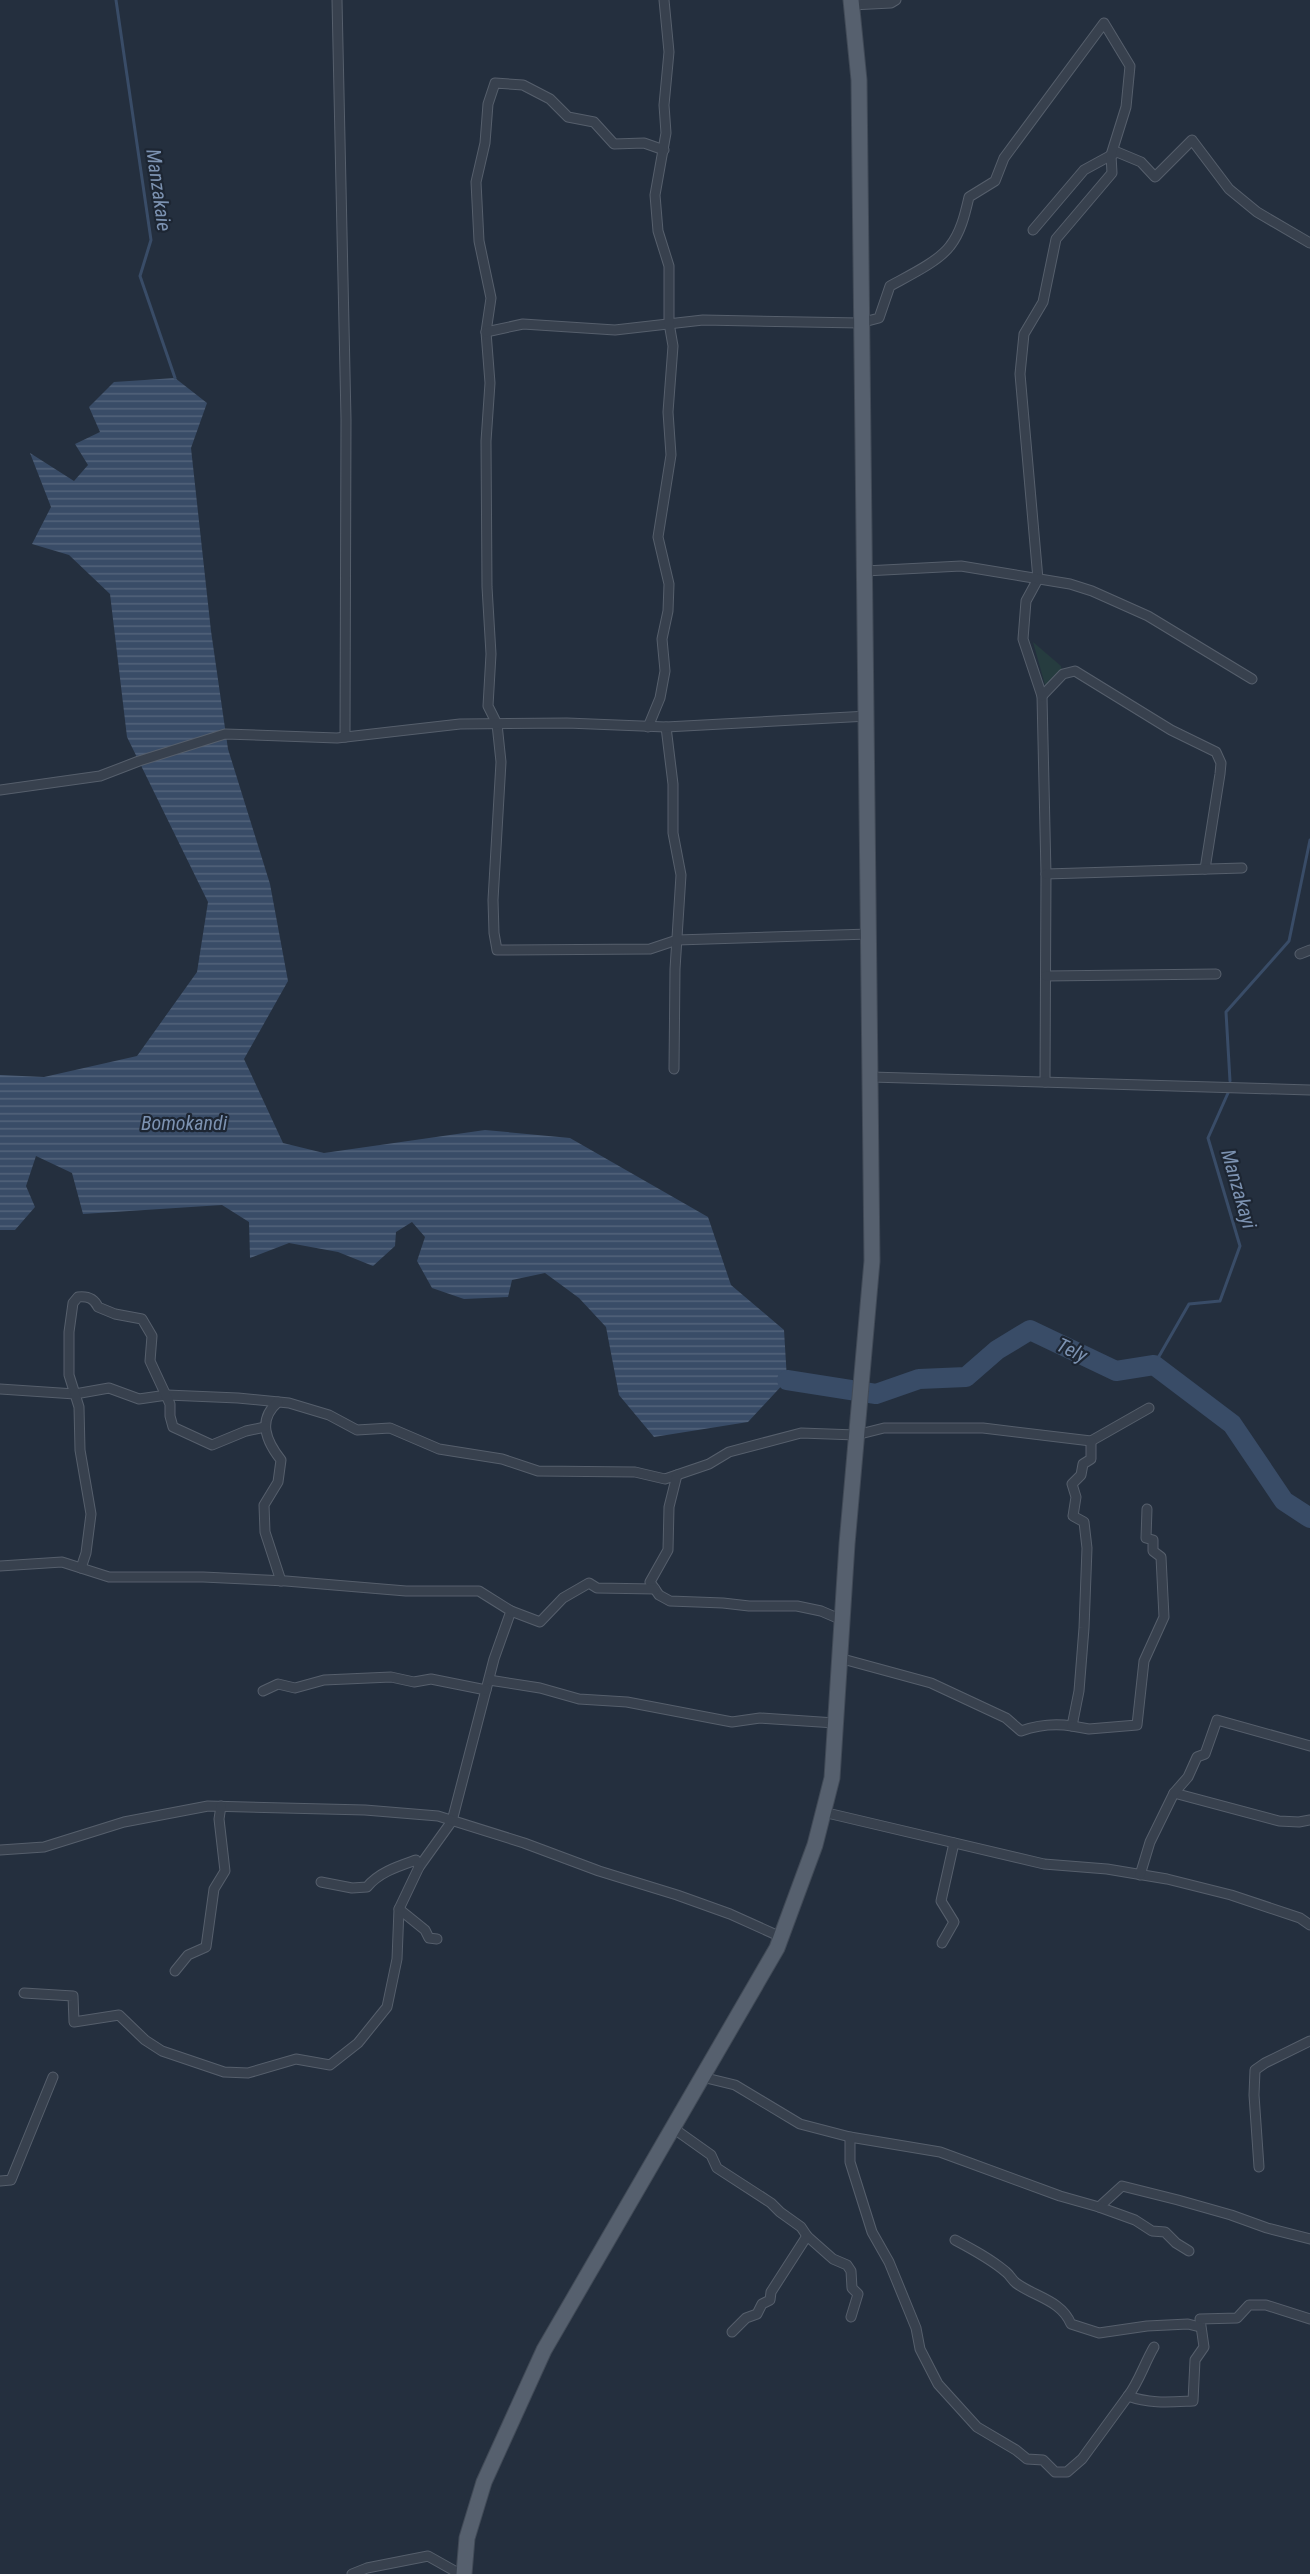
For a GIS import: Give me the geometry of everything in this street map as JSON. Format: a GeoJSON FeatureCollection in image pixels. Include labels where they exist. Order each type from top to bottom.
{"type":"FeatureCollection","features":[{"type":"Feature","properties":{"kind":"main road"},"geometry":{"type":"LineString","coordinates":[[462,2574],[466,2538],[484,2482],[544,2350],[781,1937],[815,1845],[832,1778],[856,1435],[872,1261],[868,716],[860,323],[859,80],[851,2]]}},
{"type":"Feature","properties":{"kind":"street"},"geometry":{"type":"LineString","coordinates":[[337,0],[346,419],[345,737]]}},
{"type":"Feature","properties":{"kind":"street"},"geometry":{"type":"LineString","coordinates":[[648,727],[660,698],[665,671],[662,639],[668,611],[669,584],[658,537],[672,455],[668,412],[673,346],[669,323],[669,266],[658,231],[655,195],[666,133],[664,105],[669,52],[664,0]]}},
{"type":"Feature","properties":{"kind":"street"},"geometry":{"type":"LineString","coordinates":[[851,2],[891,3],[896,0]]}},
{"type":"Feature","properties":{"kind":"street"},"geometry":{"type":"LineString","coordinates":[[486,332],[523,324],[615,330],[703,320],[860,323],[879,318],[890,286],[921,269],[949,248],[961,226],[969,197],[995,181],[1004,158],[1104,23],[1130,66],[1126,107],[1111,155],[1112,172],[1056,239],[1043,302],[1024,334],[1020,374],[1038,579],[1026,601],[1023,639],[1042,696],[1046,874],[1045,1082]]}},
{"type":"Feature","properties":{"kind":"street"},"geometry":{"type":"LineString","coordinates":[[664,150],[644,143],[614,144],[594,122],[568,117],[550,99],[523,85],[495,83],[488,104],[485,143],[476,182],[479,242],[491,298],[486,332],[490,383],[486,441],[487,587],[491,654],[488,706],[497,724],[501,762],[493,900],[497,950],[650,949],[677,940],[870,934]]}},
{"type":"Feature","properties":{"kind":"street"},"geometry":{"type":"LineString","coordinates":[[1033,230],[1084,170],[1117,152],[1141,162],[1155,177],[1192,140],[1229,189],[1257,212],[1310,243]]}},
{"type":"Feature","properties":{"kind":"street"},"geometry":{"type":"LineString","coordinates":[[865,571],[961,567],[994,570],[1070,584],[1148,616],[1252,679]]}},
{"type":"Feature","properties":{"kind":"street"},"geometry":{"type":"LineString","coordinates":[[1042,696],[1063,674],[1075,671],[1171,730],[1216,752],[1221,763],[1220,774],[1205,869]]}},
{"type":"Feature","properties":{"kind":"street"},"geometry":{"type":"LineString","coordinates":[[0,790],[100,776],[139,760],[225,734],[345,737],[460,724],[567,723],[666,727],[868,716]]}},
{"type":"Feature","properties":{"kind":"street"},"geometry":{"type":"LineString","coordinates":[[666,727],[673,784],[673,833],[681,875],[674,1069]]}},
{"type":"Feature","properties":{"kind":"street"},"geometry":{"type":"LineString","coordinates":[[1046,874],[1242,868]]}},
{"type":"Feature","properties":{"kind":"street"},"geometry":{"type":"LineString","coordinates":[[1300,954],[1310,950]]}},
{"type":"Feature","properties":{"kind":"street"},"geometry":{"type":"LineString","coordinates":[[1046,976],[1216,974]]}},
{"type":"Feature","properties":{"kind":"street"},"geometry":{"type":"LineString","coordinates":[[871,1077],[1310,1090]]}},
{"type":"Feature","properties":{"kind":"street"},"geometry":{"type":"LineString","coordinates":[[81,1568],[91,1514],[80,1450],[79,1407],[69,1375],[69,1332],[73,1303],[78,1297],[87,1296],[95,1301],[98,1307],[115,1314],[142,1319],[152,1336],[150,1361],[166,1395],[173,1427],[212,1445],[246,1431],[265,1427]]}},
{"type":"Feature","properties":{"kind":"street"},"geometry":{"type":"LineString","coordinates":[[0,1389],[75,1394],[109,1388],[139,1399],[166,1395],[278,1402],[328,1414],[357,1430],[390,1428],[439,1449],[502,1459],[538,1471],[635,1472],[666,1479],[709,1464],[729,1452],[801,1433],[856,1435],[884,1428],[983,1428],[1091,1441],[1149,1408]]}},
{"type":"Feature","properties":{"kind":"street"},"geometry":{"type":"LineString","coordinates":[[278,1402],[269,1409],[265,1427],[271,1447],[281,1460],[278,1482],[264,1505],[265,1532],[281,1581]]}},
{"type":"Feature","properties":{"kind":"street"},"geometry":{"type":"LineString","coordinates":[[1072,1726],[1079,1691],[1087,1548],[1084,1522],[1073,1516],[1076,1497],[1072,1484],[1081,1475],[1083,1464],[1091,1459],[1091,1441]]}},
{"type":"Feature","properties":{"kind":"street"},"geometry":{"type":"LineString","coordinates":[[677,1475],[669,1507],[668,1550],[650,1582],[655,1589],[669,1601],[749,1606],[797,1606],[821,1611],[842,1620]]}},
{"type":"Feature","properties":{"kind":"street"},"geometry":{"type":"LineString","coordinates":[[839,1658],[931,1683],[1006,1718],[1021,1731],[1056,1723],[1089,1729],[1137,1725],[1144,1660],[1164,1617],[1161,1557],[1153,1551],[1153,1540],[1146,1538],[1147,1509]]}},
{"type":"Feature","properties":{"kind":"street"},"geometry":{"type":"LineString","coordinates":[[0,1566],[62,1562],[109,1577],[203,1577],[406,1591],[479,1591],[511,1611],[540,1622],[562,1598],[589,1583],[597,1588],[655,1589]]}},
{"type":"Feature","properties":{"kind":"street"},"geometry":{"type":"LineString","coordinates":[[24,1993],[73,1996],[74,2022],[119,2015],[145,2040],[162,2051],[224,2072],[248,2073],[296,2059],[330,2065],[358,2043],[387,2007],[397,1959],[399,1910],[419,1867],[452,1821],[486,1690],[511,1611]]}},
{"type":"Feature","properties":{"kind":"street"},"geometry":{"type":"LineString","coordinates":[[263,1691],[278,1684],[295,1688],[324,1680],[354,1681],[369,1677],[391,1677],[414,1682],[430,1679],[486,1690]]}},
{"type":"Feature","properties":{"kind":"street"},"geometry":{"type":"LineString","coordinates":[[489,1680],[540,1688],[579,1699],[627,1702],[732,1722],[760,1718],[835,1723]]}},
{"type":"Feature","properties":{"kind":"street"},"geometry":{"type":"LineString","coordinates":[[1140,1875],[1150,1842],[1174,1793],[1188,1777],[1197,1757],[1205,1754],[1217,1720],[1310,1746]]}},
{"type":"Feature","properties":{"kind":"street"},"geometry":{"type":"LineString","coordinates":[[1174,1793],[1279,1821],[1310,1820]]}},
{"type":"Feature","properties":{"kind":"street"},"geometry":{"type":"LineString","coordinates":[[0,1850],[44,1847],[124,1822],[208,1806],[365,1810],[438,1816],[730,1914],[781,1937]]}},
{"type":"Feature","properties":{"kind":"street"},"geometry":{"type":"LineString","coordinates":[[175,1971],[189,1955],[206,1947],[214,1889],[225,1871],[219,1819],[221,1806]]}},
{"type":"Feature","properties":{"kind":"street"},"geometry":{"type":"LineString","coordinates":[[824,1812],[1044,1864],[1107,1869],[1232,1896],[1300,1918],[1310,1925]]}},
{"type":"Feature","properties":{"kind":"street"},"geometry":{"type":"LineString","coordinates":[[942,1942],[954,1922],[941,1901],[954,1843]]}},
{"type":"Feature","properties":{"kind":"street"},"geometry":{"type":"LineString","coordinates":[[321,1882],[360,1889],[368,1887],[374,1878],[403,1864],[416,1860],[419,1867]]}},
{"type":"Feature","properties":{"kind":"street"},"geometry":{"type":"LineString","coordinates":[[211,1874],[225,1871]]}},
{"type":"Feature","properties":{"kind":"street"},"geometry":{"type":"LineString","coordinates":[[399,1910],[425,1930],[429,1938],[437,1939]]}},
{"type":"Feature","properties":{"kind":"street"},"geometry":{"type":"LineString","coordinates":[[1259,2167],[1254,2096],[1255,2070],[1310,2041]]}},
{"type":"Feature","properties":{"kind":"street"},"geometry":{"type":"LineString","coordinates":[[0,2181],[11,2180],[53,2077]]}},
{"type":"Feature","properties":{"kind":"street"},"geometry":{"type":"LineString","coordinates":[[702,2078],[735,2085],[800,2124],[850,2137],[940,2152],[1060,2196],[1099,2207],[1135,2220],[1152,2231],[1165,2232],[1189,2251]]}},
{"type":"Feature","properties":{"kind":"street"},"geometry":{"type":"LineString","coordinates":[[673,2128],[711,2156],[717,2168],[771,2203],[801,2227],[807,2236],[833,2259],[847,2265],[851,2271],[850,2282],[858,2294],[851,2318]]}},
{"type":"Feature","properties":{"kind":"street"},"geometry":{"type":"LineString","coordinates":[[850,2137],[850,2162],[872,2232],[889,2262],[916,2328],[920,2349],[938,2384],[977,2427],[1027,2459],[1042,2460],[1055,2472],[1067,2472],[1082,2459],[1137,2384],[1142,2367],[1154,2347]]}},
{"type":"Feature","properties":{"kind":"street"},"geometry":{"type":"LineString","coordinates":[[1099,2207],[1122,2186],[1310,2239]]}},
{"type":"Feature","properties":{"kind":"street"},"geometry":{"type":"LineString","coordinates":[[732,2332],[746,2318],[758,2314],[762,2304],[770,2300],[771,2292],[795,2259],[807,2236]]}},
{"type":"Feature","properties":{"kind":"street"},"geometry":{"type":"LineString","coordinates":[[955,2240],[1007,2272],[1015,2282],[1042,2295],[1067,2315],[1071,2324],[1082,2328],[1099,2333],[1147,2326],[1188,2324],[1200,2327]]}},
{"type":"Feature","properties":{"kind":"street"},"geometry":{"type":"LineString","coordinates":[[1128,2396],[1143,2401],[1162,2403],[1193,2401],[1195,2360],[1204,2347],[1200,2319],[1237,2318],[1249,2305],[1266,2305],[1310,2319]]}},
{"type":"Feature","properties":{"kind":"street"},"geometry":{"type":"LineString","coordinates":[[352,2574],[367,2568],[428,2556],[462,2574]]}},
{"type":"Feature","properties":{"kind":"green space"},"geometry":{"type":"Polygon","coordinates":[[[1033,642],[1061,666],[1062,671],[1052,682],[1045,685],[1033,642]]]}},
{"type":"Feature","properties":{"kind":"water","name":"Bomokandi"},"geometry":{"type":"Polygon","coordinates":[[[175,378],[207,403],[191,448],[211,631],[228,749],[270,884],[288,981],[244,1059],[283,1143],[324,1153],[485,1130],[570,1138],[708,1217],[731,1285],[784,1330],[787,1380],[748,1422],[654,1437],[619,1395],[606,1327],[579,1298],[545,1273],[512,1280],[508,1297],[464,1299],[432,1288],[417,1261],[425,1237],[412,1222],[396,1232],[395,1246],[373,1266],[338,1252],[289,1243],[250,1258],[249,1222],[222,1205],[83,1214],[72,1173],[36,1156],[26,1186],[35,1207],[15,1230],[0,1230],[0,1075],[44,1077],[137,1056],[197,972],[208,902],[127,737],[110,594],[69,555],[32,544],[51,507],[30,453],[74,481],[88,465],[75,444],[100,432],[89,407],[114,382],[175,378]]]}},
{"type":"Feature","properties":{"kind":"waterway","name":"Manzakaie"},"geometry":{"type":"LineString","coordinates":[[116,0],[151,240],[140,276],[175,378]]}},
{"type":"Feature","properties":{"kind":"waterway","name":"Manzakayi"},"geometry":{"type":"LineString","coordinates":[[1230,1081],[1226,1012],[1289,941],[1310,840]]}},
{"type":"Feature","properties":{"kind":"waterway","name":"Manzakayi"},"geometry":{"type":"LineString","coordinates":[[1154,1365],[1189,1304],[1220,1301],[1240,1246],[1208,1138],[1228,1093]]}},
{"type":"Feature","properties":{"kind":"waterway","name":"Tely"},"geometry":{"type":"LineString","coordinates":[[787,1380],[876,1394],[919,1379],[966,1377],[997,1350],[1030,1330],[1116,1371],[1154,1365],[1232,1424],[1284,1501],[1310,1518]]}}]}
